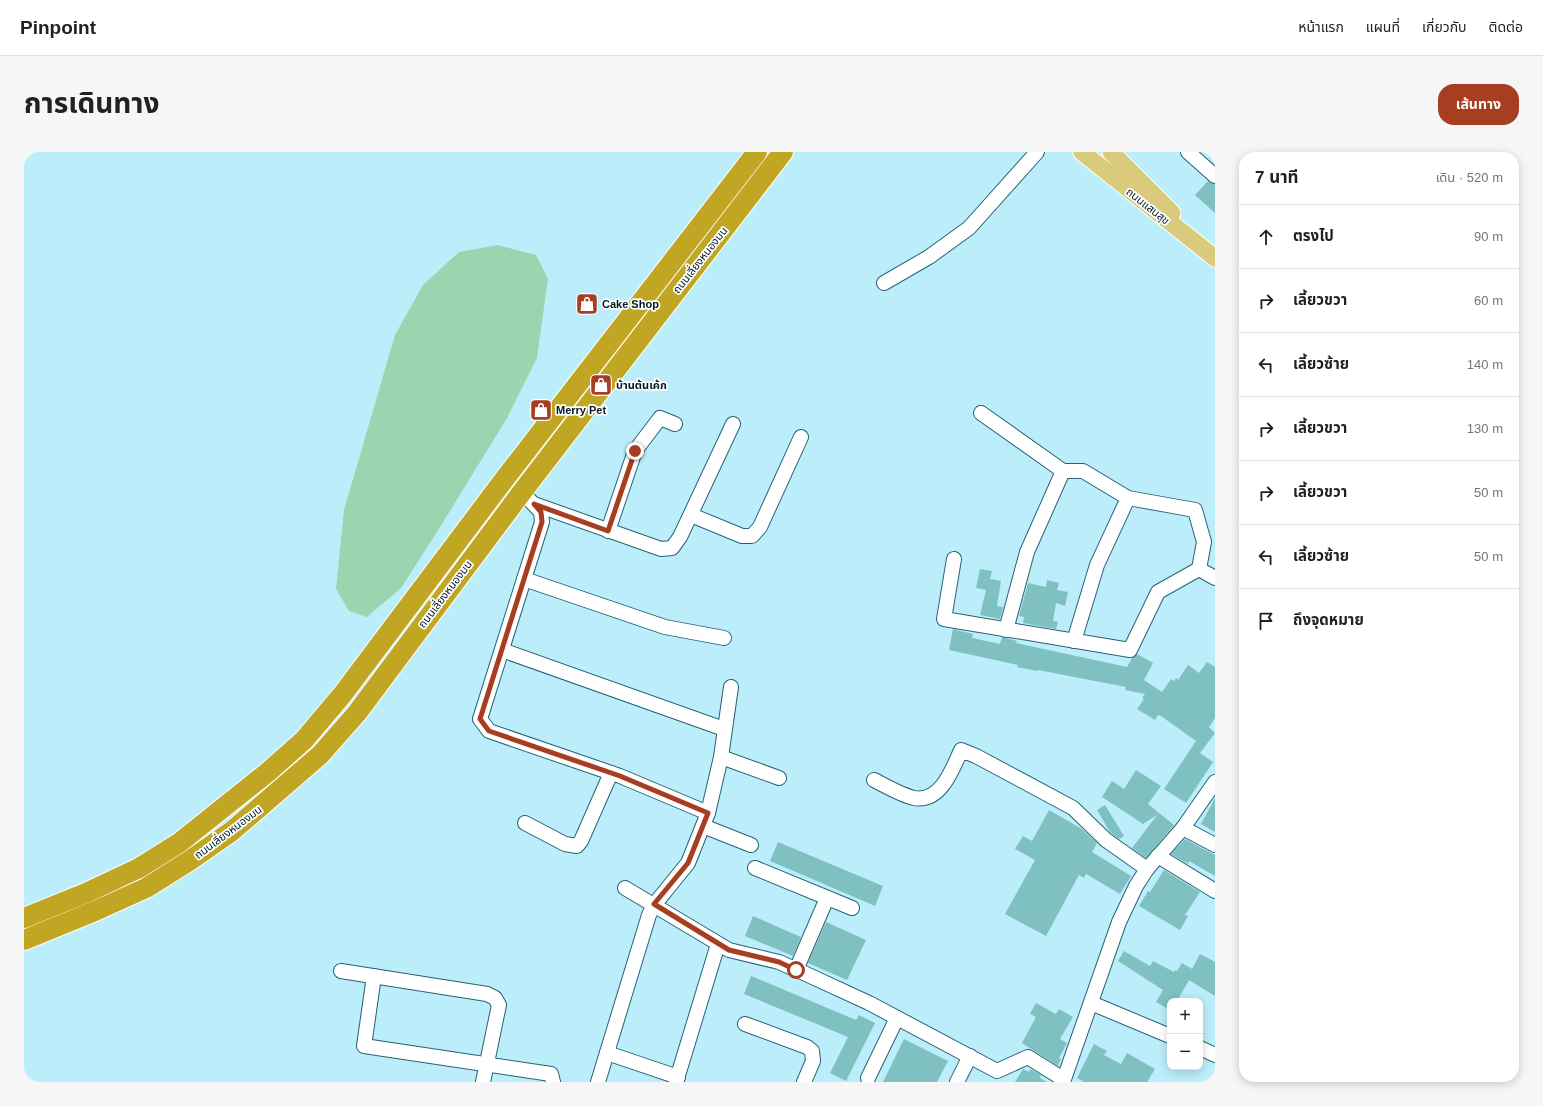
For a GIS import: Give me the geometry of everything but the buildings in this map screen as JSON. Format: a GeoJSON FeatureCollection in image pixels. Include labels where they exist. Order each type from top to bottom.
{"type":"FeatureCollection","features":[{"type":"Feature","properties":{"kind":"highway","name":"ถนนเลี่ยงหนองมน"},"geometry":{"type":"LineString","coordinates":[[24,918],[86,893],[139,868],[179,843],[268,772],[304,740],[342,696],[502,481],[757,152]]}},
{"type":"Feature","properties":{"kind":"highway","name":"ถนนเลี่ยงหนองมน"},"geometry":{"type":"LineString","coordinates":[[24,940],[95,912],[146,888],[189,861],[232,831],[320,756],[357,713],[528,498],[783,152]]}},
{"type":"Feature","properties":{"kind":"main road","name":"ถนนแสนสุข"},"geometry":{"type":"LineString","coordinates":[[1082,152],[1215,257]]}},
{"type":"Feature","properties":{"kind":"main road","name":"ถนนแสนสุข"},"geometry":{"type":"LineString","coordinates":[[1111,152],[1215,257]]}},
{"type":"Feature","properties":{"kind":"street"},"geometry":{"type":"LineString","coordinates":[[884,283],[929,257],[969,228],[1037,152]]}},
{"type":"Feature","properties":{"kind":"street"},"geometry":{"type":"LineString","coordinates":[[1188,152],[1215,176]]}},
{"type":"Feature","properties":{"kind":"street"},"geometry":{"type":"LineString","coordinates":[[981,413],[1064,471],[1083,471],[1128,498],[1194,510],[1204,542],[1199,569]]}},
{"type":"Feature","properties":{"kind":"street"},"geometry":{"type":"LineString","coordinates":[[608,531],[635,451],[660,418],[675,424]]}},
{"type":"Feature","properties":{"kind":"street"},"geometry":{"type":"LineString","coordinates":[[528,498],[608,531],[667,550],[676,545],[733,424]]}},
{"type":"Feature","properties":{"kind":"street"},"geometry":{"type":"LineString","coordinates":[[690,515],[742,536],[752,536],[760,527],[801,437]]}},
{"type":"Feature","properties":{"kind":"street"},"geometry":{"type":"LineString","coordinates":[[1006,630],[1027,552],[1064,471]]}},
{"type":"Feature","properties":{"kind":"street"},"geometry":{"type":"LineString","coordinates":[[528,498],[541,512],[542,522],[480,719],[489,731],[611,773],[708,813]]}},
{"type":"Feature","properties":{"kind":"street"},"geometry":{"type":"LineString","coordinates":[[1074,641],[1097,565],[1128,498]]}},
{"type":"Feature","properties":{"kind":"street"},"geometry":{"type":"LineString","coordinates":[[954,559],[944,619],[1130,650],[1158,592],[1199,569]]}},
{"type":"Feature","properties":{"kind":"street"},"geometry":{"type":"LineString","coordinates":[[1199,569],[1215,578]]}},
{"type":"Feature","properties":{"kind":"street"},"geometry":{"type":"LineString","coordinates":[[524,579],[665,627],[724,638]]}},
{"type":"Feature","properties":{"kind":"street"},"geometry":{"type":"LineString","coordinates":[[502,650],[724,729]]}},
{"type":"Feature","properties":{"kind":"street"},"geometry":{"type":"LineString","coordinates":[[598,1082],[649,915],[654,904],[688,863],[708,813],[721,757],[731,687]]}},
{"type":"Feature","properties":{"kind":"street"},"geometry":{"type":"LineString","coordinates":[[874,780],[915,798],[931,795],[942,787],[961,750],[976,756],[1073,808],[1106,840],[1147,869]]}},
{"type":"Feature","properties":{"kind":"street"},"geometry":{"type":"LineString","coordinates":[[721,757],[779,778]]}},
{"type":"Feature","properties":{"kind":"street"},"geometry":{"type":"LineString","coordinates":[[525,823],[565,844],[577,846],[581,841],[611,773]]}},
{"type":"Feature","properties":{"kind":"street"},"geometry":{"type":"LineString","coordinates":[[625,888],[729,950],[779,962],[897,1018],[998,1071],[1028,1057],[1063,1081],[1119,922],[1136,886],[1147,869],[1183,828],[1215,782]]}},
{"type":"Feature","properties":{"kind":"street"},"geometry":{"type":"LineString","coordinates":[[703,826],[750,845]]}},
{"type":"Feature","properties":{"kind":"street"},"geometry":{"type":"LineString","coordinates":[[1183,828],[1215,845]]}},
{"type":"Feature","properties":{"kind":"street"},"geometry":{"type":"LineString","coordinates":[[1158,856],[1215,891]]}},
{"type":"Feature","properties":{"kind":"street"},"geometry":{"type":"LineString","coordinates":[[755,868],[852,908]]}},
{"type":"Feature","properties":{"kind":"street"},"geometry":{"type":"LineString","coordinates":[[796,970],[826,898]]}},
{"type":"Feature","properties":{"kind":"street"},"geometry":{"type":"LineString","coordinates":[[607,1053],[677,1079],[718,944]]}},
{"type":"Feature","properties":{"kind":"street"},"geometry":{"type":"LineString","coordinates":[[341,970],[487,994],[495,998],[499,1005],[482,1082]]}},
{"type":"Feature","properties":{"kind":"street"},"geometry":{"type":"LineString","coordinates":[[374,976],[364,1046],[551,1074],[553,1082]]}},
{"type":"Feature","properties":{"kind":"street"},"geometry":{"type":"LineString","coordinates":[[1091,1003],[1167,1035]]}},
{"type":"Feature","properties":{"kind":"street"},"geometry":{"type":"LineString","coordinates":[[868,1078],[897,1018]]}},
{"type":"Feature","properties":{"kind":"street"},"geometry":{"type":"LineString","coordinates":[[745,1024],[807,1047],[812,1051],[814,1061],[804,1082]]}},
{"type":"Feature","properties":{"kind":"street"},"geometry":{"type":"LineString","coordinates":[[1203,1049],[1215,1055]]}},
{"type":"Feature","properties":{"kind":"street"},"geometry":{"type":"LineString","coordinates":[[957,1082],[970,1056]]}},
{"type":"Feature","properties":{"kind":"shaded area"},"geometry":{"type":"Polygon","coordinates":[[[498,245],[536,255],[548,279],[537,358],[507,418],[401,588],[367,617],[349,611],[336,589],[344,510],[395,335],[423,285],[459,252],[498,245]]]}},
{"type":"Feature","properties":{"kind":"place","name":"Cake Shop"},"geometry":{"type":"Point","coordinates":[587,304]}},
{"type":"Feature","properties":{"kind":"place","name":"บ้านต้นเค้ก"},"geometry":{"type":"Point","coordinates":[601,385]}},
{"type":"Feature","properties":{"kind":"place","name":"Merry Pet"},"geometry":{"type":"Point","coordinates":[541,410]}},
{"type":"Feature","properties":{"kind":"route"},"geometry":{"type":"LineString","coordinates":[[635,451],[608,531],[534,504],[541,512],[542,522],[480,719],[489,731],[620,776],[708,813],[688,863],[654,904],[729,950],[779,962],[796,970]]}}]}
